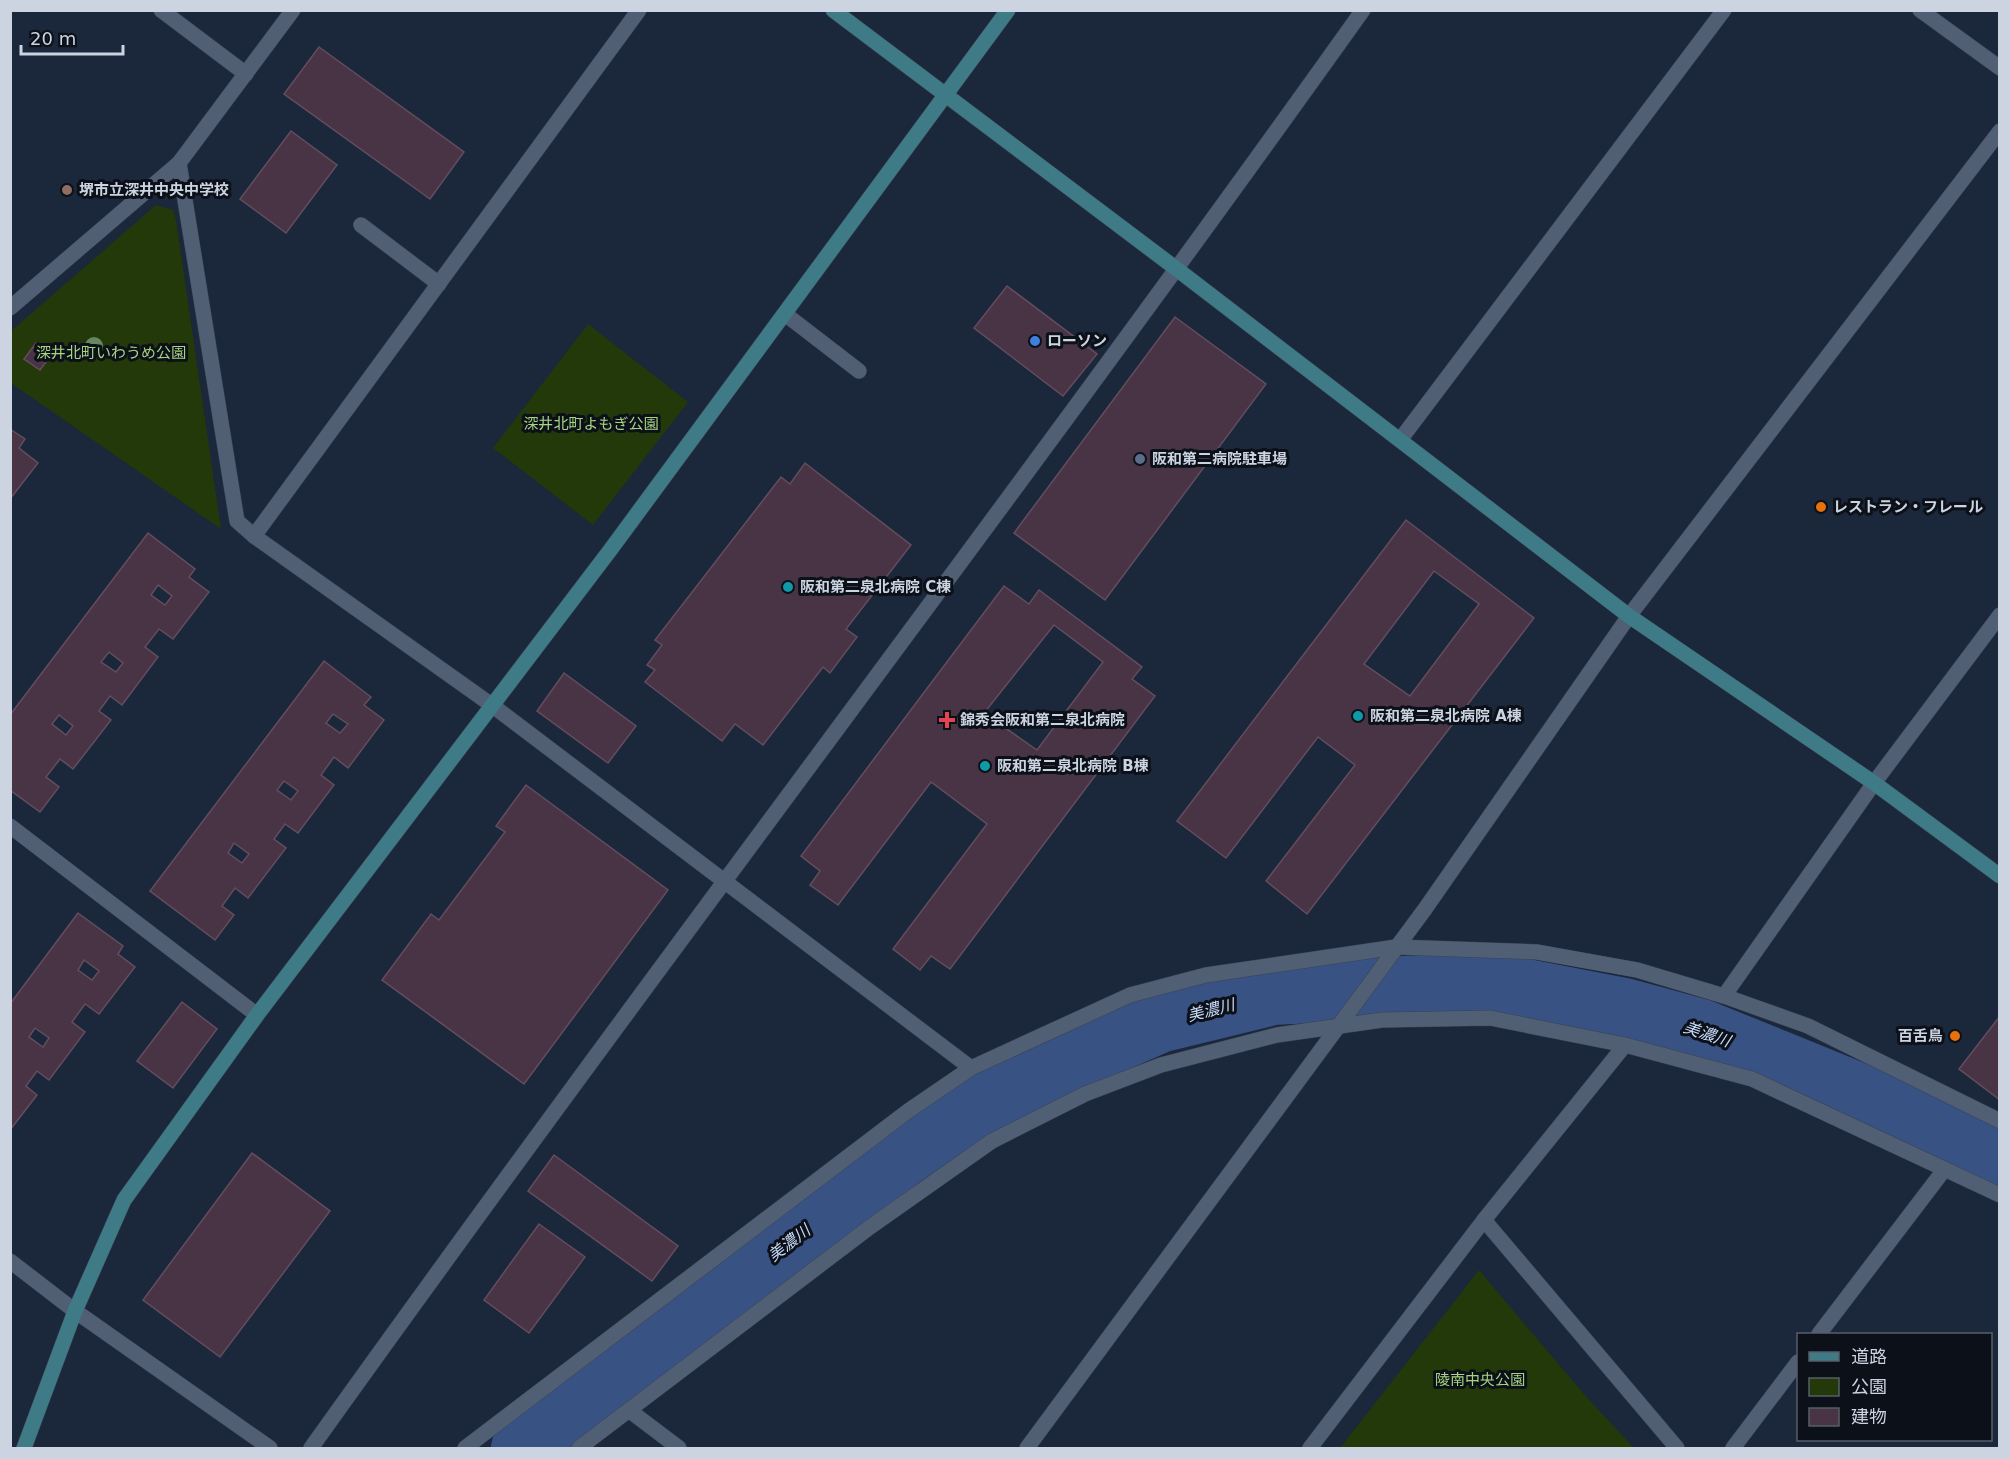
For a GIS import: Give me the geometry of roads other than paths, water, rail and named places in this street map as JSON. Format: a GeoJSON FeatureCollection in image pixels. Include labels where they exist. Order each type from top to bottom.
{"type":"FeatureCollection","features":[{"type":"Feature","properties":{"kind":"street"},"geometry":{"type":"LineString","coordinates":[[161,10],[246,74]]}},
{"type":"Feature","properties":{"kind":"street"},"geometry":{"type":"LineString","coordinates":[[10,308],[179,163],[293,10]]}},
{"type":"Feature","properties":{"kind":"street"},"geometry":{"type":"LineString","coordinates":[[254,536],[639,10]]}},
{"type":"Feature","properties":{"kind":"street"},"geometry":{"type":"LineString","coordinates":[[833,10],[1178,270],[1629,616],[1874,783],[2000,876]]}},
{"type":"Feature","properties":{"kind":"street"},"geometry":{"type":"LineString","coordinates":[[24,1449],[75,1311],[124,1200],[257,1015],[494,706],[786,314],[1008,10]]}},
{"type":"Feature","properties":{"kind":"street"},"geometry":{"type":"LineString","coordinates":[[311,1449],[724,881],[1178,270],[1363,10]]}},
{"type":"Feature","properties":{"kind":"street"},"geometry":{"type":"LineString","coordinates":[[1400,440],[1724,10]]}},
{"type":"Feature","properties":{"kind":"street"},"geometry":{"type":"LineString","coordinates":[[1920,10],[2000,68]]}},
{"type":"Feature","properties":{"kind":"street"},"geometry":{"type":"LineString","coordinates":[[1027,1449],[1396,947],[1629,616],[2000,131]]}},
{"type":"Feature","properties":{"kind":"street"},"geometry":{"type":"LineString","coordinates":[[179,163],[237,521],[254,536],[494,706],[971,1068]]}},
{"type":"Feature","properties":{"kind":"street"},"geometry":{"type":"LineString","coordinates":[[361,225],[439,284]]}},
{"type":"Feature","properties":{"kind":"street"},"geometry":{"type":"LineString","coordinates":[[786,314],[859,371]]}},
{"type":"Feature","properties":{"kind":"street"},"geometry":{"type":"LineString","coordinates":[[1724,996],[1874,783],[2000,615]]}},
{"type":"Feature","properties":{"kind":"street"},"geometry":{"type":"LineString","coordinates":[[10,826],[257,1015]]}},
{"type":"Feature","properties":{"kind":"street"},"geometry":{"type":"LineString","coordinates":[[465,1449],[908,1111],[971,1068],[1130,995],[1206,975],[1396,947],[1537,952],[1637,970],[1724,996],[1808,1026],[2000,1121]]}},
{"type":"Feature","properties":{"kind":"street"},"geometry":{"type":"LineString","coordinates":[[579,1449],[919,1191],[966,1158],[1030,1120],[1085,1094],[1161,1065],[1277,1035],[1382,1020],[1490,1018],[1625,1045],[1752,1079],[2000,1195]]}},
{"type":"Feature","properties":{"kind":"street"},"geometry":{"type":"LineString","coordinates":[[1310,1449],[1484,1220],[1625,1045]]}},
{"type":"Feature","properties":{"kind":"street"},"geometry":{"type":"LineString","coordinates":[[1822,1333],[1944,1170]]}},
{"type":"Feature","properties":{"kind":"street"},"geometry":{"type":"LineString","coordinates":[[1484,1220],[1677,1449]]}},
{"type":"Feature","properties":{"kind":"street"},"geometry":{"type":"LineString","coordinates":[[10,1261],[75,1311],[270,1449]]}},
{"type":"Feature","properties":{"kind":"street"},"geometry":{"type":"LineString","coordinates":[[1733,1449],[1797,1363]]}},
{"type":"Feature","properties":{"kind":"street"},"geometry":{"type":"LineString","coordinates":[[630,1411],[679,1449]]}},
{"type":"Feature","properties":{"kind":"waterway","name":"美濃川"},"geometry":{"type":"LineString","coordinates":[[522,1448],[903,1156],[961,1116],[1068,1062],[1159,1022],[1273,994],[1423,986],[1526,990],[1624,1009],[1701,1030],[1866,1097],[2000,1161]]}},
{"type":"Feature","properties":{"kind":"place","name":"堺市立深井中央中学校"},"geometry":{"type":"Point","coordinates":[67,190]}},
{"type":"Feature","properties":{"kind":"place","name":"ローソン"},"geometry":{"type":"Point","coordinates":[1035,341]}},
{"type":"Feature","properties":{"kind":"place","name":"阪和第二病院駐車場"},"geometry":{"type":"Point","coordinates":[1140,459]}},
{"type":"Feature","properties":{"kind":"place","name":"レストラン・フレール"},"geometry":{"type":"Point","coordinates":[1821,507]}},
{"type":"Feature","properties":{"kind":"place","name":"阪和第二泉北病院 C棟"},"geometry":{"type":"Point","coordinates":[788,587]}},
{"type":"Feature","properties":{"kind":"place","name":"阪和第二泉北病院 A棟"},"geometry":{"type":"Point","coordinates":[1358,716]}},
{"type":"Feature","properties":{"kind":"place","name":"錦秀会阪和第二泉北病院"},"geometry":{"type":"Point","coordinates":[947,720]}},
{"type":"Feature","properties":{"kind":"place","name":"阪和第二泉北病院 B棟"},"geometry":{"type":"Point","coordinates":[985,766]}},
{"type":"Feature","properties":{"kind":"place","name":"百舌鳥"},"geometry":{"type":"Point","coordinates":[1955,1036]}},
{"type":"Feature","properties":{"kind":"park label","name":"深井北町いわうめ公園"},"geometry":{"type":"Point","coordinates":[111,353]}},
{"type":"Feature","properties":{"kind":"park label","name":"深井北町よもぎ公園"},"geometry":{"type":"Point","coordinates":[591,424]}},
{"type":"Feature","properties":{"kind":"park label","name":"陵南中央公園"},"geometry":{"type":"Point","coordinates":[1480,1380]}}]}
